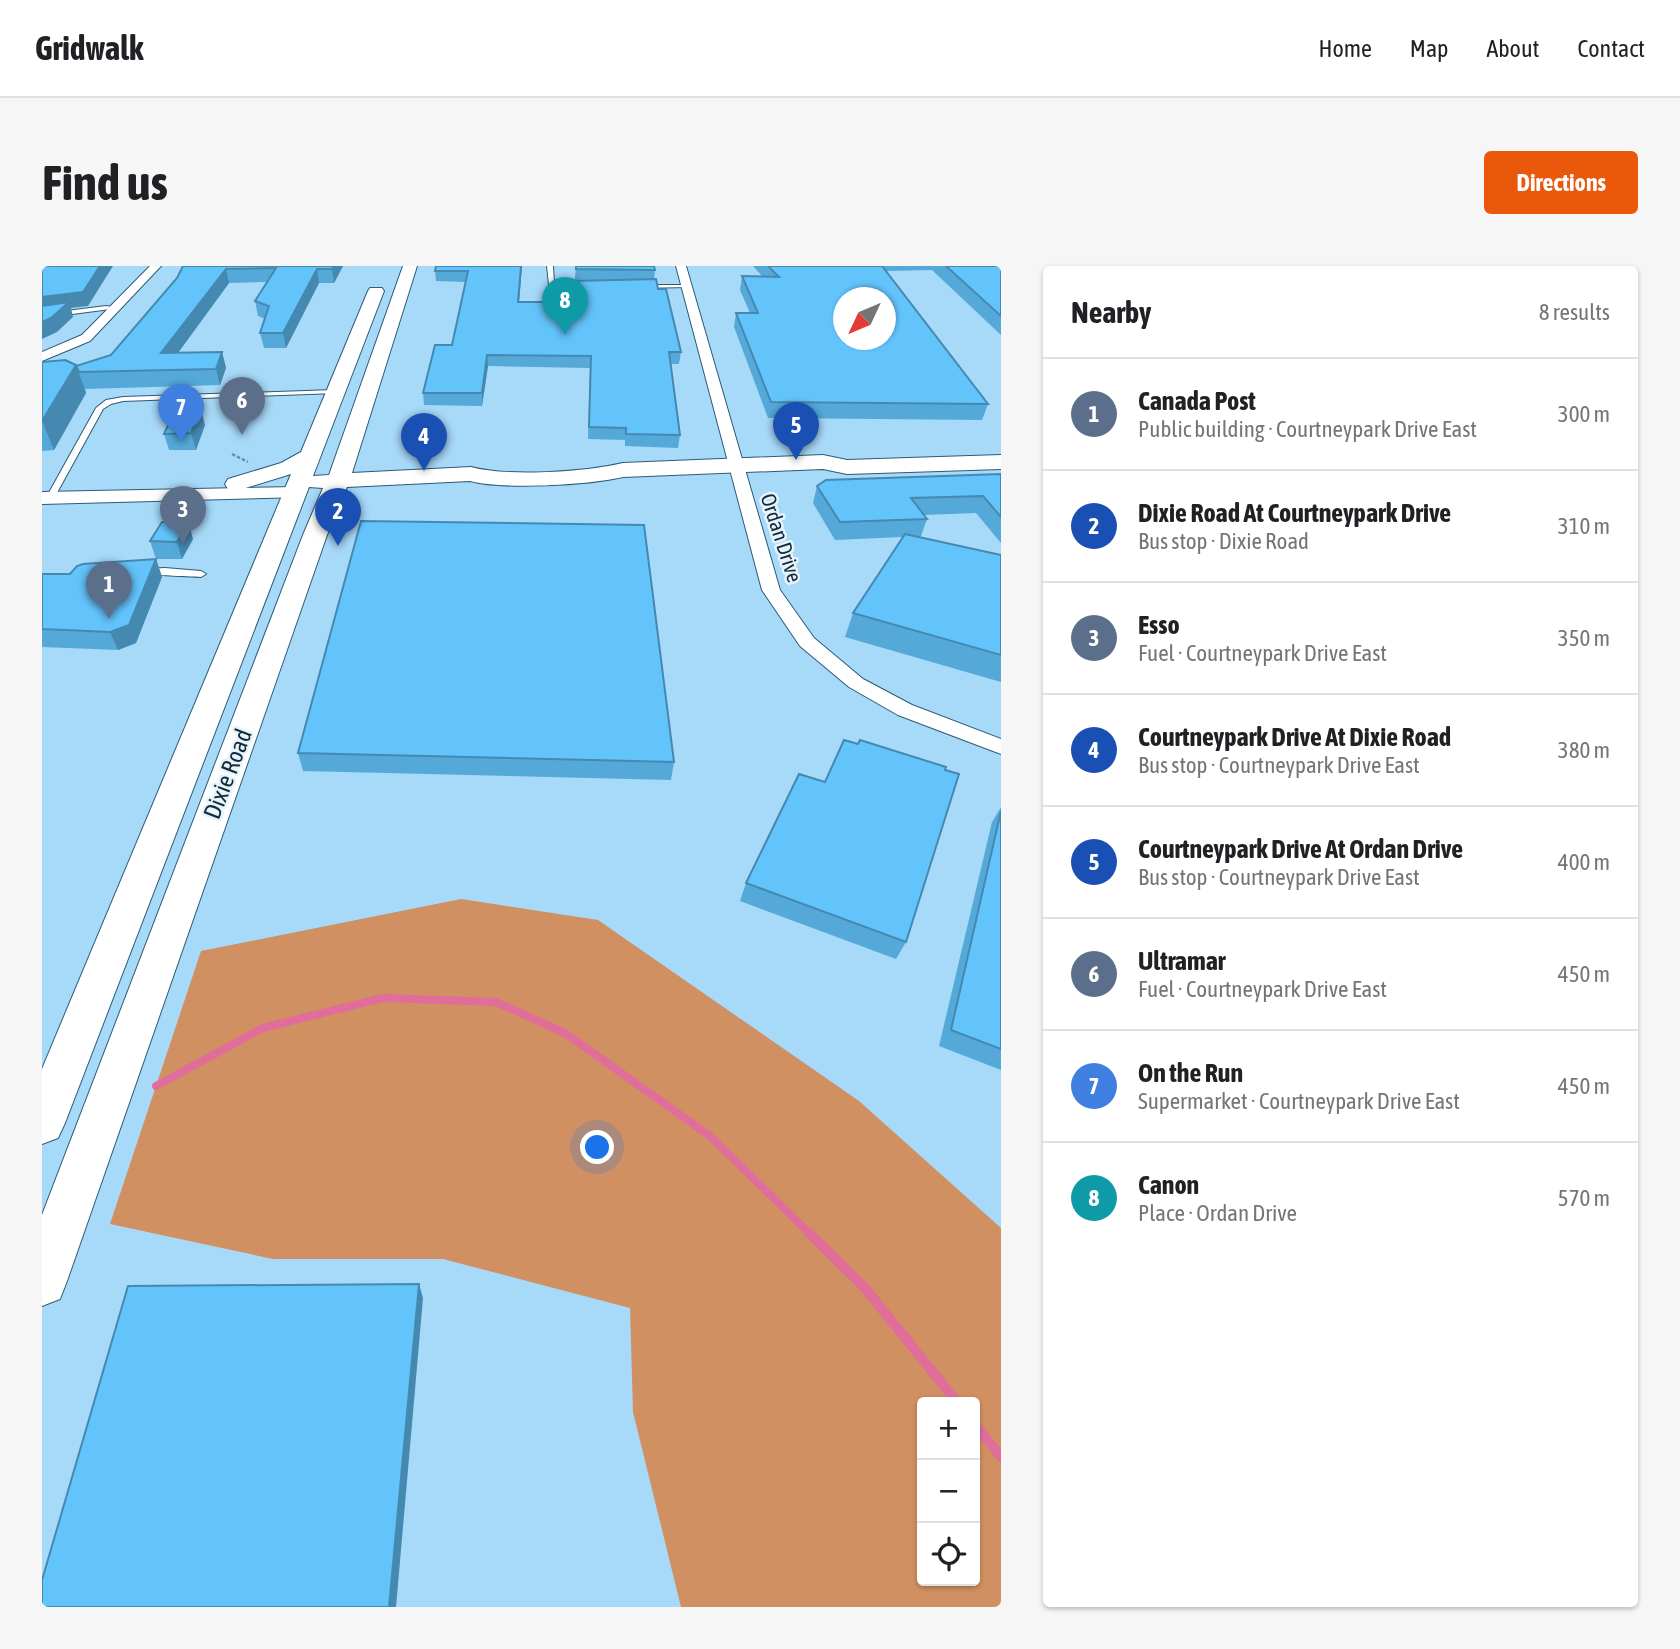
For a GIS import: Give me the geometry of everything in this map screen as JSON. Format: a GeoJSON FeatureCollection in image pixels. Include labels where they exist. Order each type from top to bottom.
{"type":"FeatureCollection","features":[{"type":"Feature","properties":{"kind":"main road","name":"Dixie Road"},"geometry":{"type":"LineString","coordinates":[[42,1281],[315,535],[336,486],[410,266]]}},
{"type":"Feature","properties":{"kind":"main road","name":"Dixie Road"},"geometry":{"type":"LineString","coordinates":[[42,1123],[381,279]]}},
{"type":"Feature","properties":{"kind":"main road"},"geometry":{"type":"LineString","coordinates":[[237,490],[289,468],[309,456]]}},
{"type":"Feature","properties":{"kind":"main road"},"geometry":{"type":"LineString","coordinates":[[345,457],[352,469],[360,474],[395,483]]}},
{"type":"Feature","properties":{"kind":"main road"},"geometry":{"type":"LineString","coordinates":[[237,490],[273,504],[336,486],[395,483],[471,485],[489,479],[602,475],[624,480],[736,472],[833,474],[846,467],[1001,462]]}},
{"type":"Feature","properties":{"kind":"main road"},"geometry":{"type":"LineString","coordinates":[[315,535],[352,502],[395,483]]}},
{"type":"Feature","properties":{"kind":"main road"},"geometry":{"type":"LineString","coordinates":[[84,1017],[138,1019]]}},
{"type":"Feature","properties":{"kind":"street"},"geometry":{"type":"LineString","coordinates":[[42,357],[86,338],[156,266]]}},
{"type":"Feature","properties":{"kind":"street","name":"Ordan Drive"},"geometry":{"type":"LineString","coordinates":[[681,266],[736,472],[771,590],[807,642],[856,683],[905,710],[1001,747]]}},
{"type":"Feature","properties":{"kind":"street"},"geometry":{"type":"LineString","coordinates":[[46,498],[169,494],[191,498],[237,490],[293,497]]}},
{"type":"Feature","properties":{"kind":"lane"},"geometry":{"type":"LineString","coordinates":[[550,266],[551,284],[559,287],[600,287]]}},
{"type":"Feature","properties":{"kind":"lane"},"geometry":{"type":"LineString","coordinates":[[654,278],[655,287]]}},
{"type":"Feature","properties":{"kind":"lane"},"geometry":{"type":"LineString","coordinates":[[627,287],[687,287]]}},
{"type":"Feature","properties":{"kind":"lane"},"geometry":{"type":"LineString","coordinates":[[42,316],[79,312],[88,308]]}},
{"type":"Feature","properties":{"kind":"lane"},"geometry":{"type":"LineString","coordinates":[[42,309],[115,308]]}},
{"type":"Feature","properties":{"kind":"lane"},"geometry":{"type":"LineString","coordinates":[[46,498],[100,408],[109,402],[123,399],[335,392]]}},
{"type":"Feature","properties":{"kind":"lane"},"geometry":{"type":"LineString","coordinates":[[127,573],[165,571],[201,574]]}},
{"type":"Feature","properties":{"kind":"shaded area"},"geometry":{"type":"Polygon","coordinates":[[[461,899],[598,920],[859,1101],[1001,1228],[1001,1607],[681,1607],[633,1412],[630,1308],[443,1259],[273,1259],[110,1224],[201,951],[461,899]]]}},
{"type":"Feature","properties":{"kind":"building"},"geometry":{"type":"Polygon","coordinates":[[[42,266],[100,266],[83,292],[42,297],[42,266]]]}},
{"type":"Feature","properties":{"kind":"building"},"geometry":{"type":"Polygon","coordinates":[[[183,266],[334,266],[332,269],[317,269],[283,333],[260,333],[269,306],[255,301],[276,268],[226,269],[161,353],[222,352],[216,369],[79,372],[76,366],[111,355],[177,278],[183,266]]]}},
{"type":"Feature","properties":{"kind":"building"},"geometry":{"type":"Polygon","coordinates":[[[436,266],[521,266],[518,302],[558,302],[558,288],[574,288],[575,281],[656,279],[658,289],[666,289],[681,352],[669,352],[680,435],[626,434],[626,428],[589,427],[591,356],[487,355],[482,393],[423,393],[435,345],[452,345],[468,271],[435,271],[436,266]]]}},
{"type":"Feature","properties":{"kind":"building"},"geometry":{"type":"Polygon","coordinates":[[[576,266],[654,266],[655,270],[576,269],[576,266]]]}},
{"type":"Feature","properties":{"kind":"building"},"geometry":{"type":"Polygon","coordinates":[[[768,266],[882,266],[988,404],[771,402],[736,313],[758,313],[742,276],[779,277],[768,266]]]}},
{"type":"Feature","properties":{"kind":"building"},"geometry":{"type":"Polygon","coordinates":[[[946,266],[1001,266],[1001,316],[946,266]]]}},
{"type":"Feature","properties":{"kind":"building"},"geometry":{"type":"Polygon","coordinates":[[[69,302],[51,318],[42,322],[42,306],[69,302]]]}},
{"type":"Feature","properties":{"kind":"building"},"geometry":{"type":"Polygon","coordinates":[[[65,360],[76,365],[42,421],[42,362],[65,360]]]}},
{"type":"Feature","properties":{"kind":"building"},"geometry":{"type":"Polygon","coordinates":[[[201,409],[191,433],[164,434],[175,410],[201,409]]]}},
{"type":"Feature","properties":{"kind":"building"},"geometry":{"type":"Polygon","coordinates":[[[1001,474],[1001,517],[983,496],[911,498],[927,519],[840,522],[817,486],[826,480],[1001,474]]]}},
{"type":"Feature","properties":{"kind":"building"},"geometry":{"type":"Polygon","coordinates":[[[361,521],[644,525],[674,762],[298,753],[361,521]]]}},
{"type":"Feature","properties":{"kind":"building"},"geometry":{"type":"Polygon","coordinates":[[[162,522],[188,522],[177,542],[150,541],[162,522]]]}},
{"type":"Feature","properties":{"kind":"building"},"geometry":{"type":"Polygon","coordinates":[[[905,534],[1001,555],[1001,655],[853,613],[905,534]]]}},
{"type":"Feature","properties":{"kind":"building"},"geometry":{"type":"Polygon","coordinates":[[[156,559],[129,625],[110,632],[42,629],[42,574],[70,574],[83,564],[156,559]]]}},
{"type":"Feature","properties":{"kind":"building"},"geometry":{"type":"Polygon","coordinates":[[[844,740],[858,744],[860,740],[946,767],[945,770],[959,774],[906,942],[746,883],[799,774],[825,782],[844,740]]]}},
{"type":"Feature","properties":{"kind":"building"},"geometry":{"type":"Polygon","coordinates":[[[1001,811],[1001,1049],[951,1030],[1001,811]]]}},
{"type":"Feature","properties":{"kind":"building"},"geometry":{"type":"Polygon","coordinates":[[[419,1284],[389,1607],[42,1607],[42,1580],[128,1286],[419,1284]]]}},
{"type":"Feature","properties":{"kind":"waterway"},"geometry":{"type":"LineString","coordinates":[[156,1086],[263,1028],[383,998],[496,1002],[565,1033],[710,1136],[811,1235]]}},
{"type":"Feature","properties":{"kind":"waterway"},"geometry":{"type":"LineString","coordinates":[[809,1233],[864,1287],[953,1397]]}},
{"type":"Feature","properties":{"kind":"waterway"},"geometry":{"type":"LineString","coordinates":[[980,1430],[1001,1457]]}},
{"type":"Feature","properties":{"kind":"place","name":"Canon"},"geometry":{"type":"Point","coordinates":[565,335]}},
{"type":"Feature","properties":{"kind":"place","name":"Ultramar"},"geometry":{"type":"Point","coordinates":[242,435]}},
{"type":"Feature","properties":{"kind":"place","name":"On the Run"},"geometry":{"type":"Point","coordinates":[181,442]}},
{"type":"Feature","properties":{"kind":"place","name":"Courtneypark Drive At Ordan Drive"},"geometry":{"type":"Point","coordinates":[796,460]}},
{"type":"Feature","properties":{"kind":"place","name":"Courtneypark Drive At Dixie Road"},"geometry":{"type":"Point","coordinates":[424,471]}},
{"type":"Feature","properties":{"kind":"place","name":"Esso"},"geometry":{"type":"Point","coordinates":[183,544]}},
{"type":"Feature","properties":{"kind":"place","name":"Dixie Road At Courtneypark Drive"},"geometry":{"type":"Point","coordinates":[338,546]}},
{"type":"Feature","properties":{"kind":"place","name":"Canada Post"},"geometry":{"type":"Point","coordinates":[109,619]}}]}
